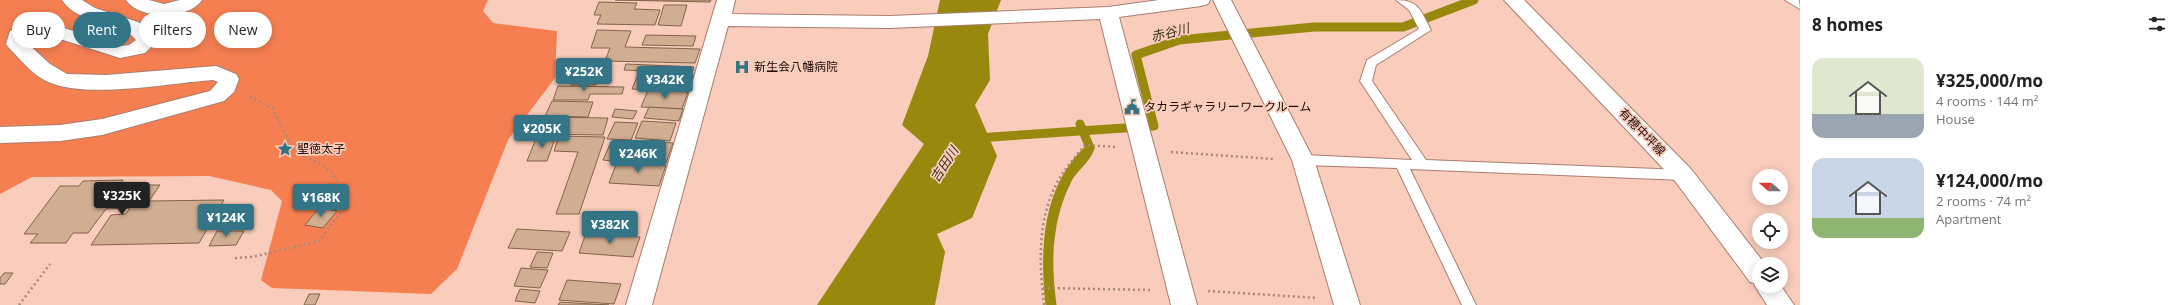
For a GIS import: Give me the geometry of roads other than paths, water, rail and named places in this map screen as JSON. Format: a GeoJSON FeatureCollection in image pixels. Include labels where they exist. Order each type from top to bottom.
{"type":"FeatureCollection","features":[{"type":"Feature","properties":{"kind":"street"},"geometry":{"type":"LineString","coordinates":[[0,135],[60,133],[102,127],[216,96],[227,87],[228,79],[216,73],[129,81],[87,82],[64,80],[53,76],[16,44],[17,35],[32,28],[45,28],[120,52],[132,52],[142,47],[147,41],[144,36],[127,25],[81,9],[70,0]]}},
{"type":"Feature","properties":{"kind":"street"},"geometry":{"type":"LineString","coordinates":[[135,0],[160,11],[170,10],[193,0]]}},
{"type":"Feature","properties":{"kind":"street"},"geometry":{"type":"LineString","coordinates":[[639,305],[723,10],[890,22],[1015,18],[1042,8],[1108,13],[1201,0]]}},
{"type":"Feature","properties":{"kind":"street"},"geometry":{"type":"LineString","coordinates":[[1222,0],[1303,160],[1347,305]]}},
{"type":"Feature","properties":{"kind":"street","name":"有穂中坪線"},"geometry":{"type":"LineString","coordinates":[[1517,1],[1683,175],[1752,266]]}},
{"type":"Feature","properties":{"kind":"street"},"geometry":{"type":"LineString","coordinates":[[1108,13],[1184,305]]}},
{"type":"Feature","properties":{"kind":"street"},"geometry":{"type":"LineString","coordinates":[[1773,293],[1782,305]]}},
{"type":"Feature","properties":{"kind":"lane"},"geometry":{"type":"LineString","coordinates":[[1402,0],[1413,8],[1425,30],[1370,63],[1366,81],[1422,164]]}},
{"type":"Feature","properties":{"kind":"lane"},"geometry":{"type":"LineString","coordinates":[[1791,0],[1800,6]]}},
{"type":"Feature","properties":{"kind":"lane"},"geometry":{"type":"LineString","coordinates":[[1303,160],[1683,175]]}},
{"type":"Feature","properties":{"kind":"lane"},"geometry":{"type":"LineString","coordinates":[[1401,163],[1469,305]]}},
{"type":"Feature","properties":{"kind":"water","name":"吉田川"},"geometry":{"type":"Polygon","coordinates":[[[940,0],[1001,0],[988,34],[990,80],[975,105],[997,156],[972,218],[937,234],[945,252],[935,305],[817,305],[924,144],[902,125],[928,56],[940,0]]]}},
{"type":"Feature","properties":{"kind":"waterway","name":"赤谷川"},"geometry":{"type":"LineString","coordinates":[[1083,131],[1154,126],[1136,55],[1179,40],[1314,27],[1403,27],[1474,0]]}},
{"type":"Feature","properties":{"kind":"waterway","name":"赤谷川"},"geometry":{"type":"LineString","coordinates":[[1080,124],[1083,131]]}},
{"type":"Feature","properties":{"kind":"waterway","name":"赤谷川"},"geometry":{"type":"LineString","coordinates":[[977,138],[1083,131]]}},
{"type":"Feature","properties":{"kind":"waterway"},"geometry":{"type":"LineString","coordinates":[[1083,131],[1090,148]]}},
{"type":"Feature","properties":{"kind":"waterway"},"geometry":{"type":"LineString","coordinates":[[1050,305],[1048,284],[1048,242],[1056,201],[1064,182],[1075,164],[1090,148]]}},
{"type":"Feature","properties":{"kind":"waterway"},"geometry":{"type":"LineString","coordinates":[[1052,305],[1049,256],[1052,224],[1061,193],[1068,178],[1086,156],[1090,148]]}},
{"type":"Feature","properties":{"kind":"waterway"},"geometry":{"type":"LineString","coordinates":[[1086,153],[1090,148]]}},
{"type":"Feature","properties":{"kind":"place","name":"新生会八幡病院"},"geometry":{"type":"Point","coordinates":[742,67]}},
{"type":"Feature","properties":{"kind":"place","name":"タカラギャラリーワークルーム"},"geometry":{"type":"Point","coordinates":[1132,107]}},
{"type":"Feature","properties":{"kind":"place","name":"聖徳太子"},"geometry":{"type":"Point","coordinates":[285,149]}}]}
